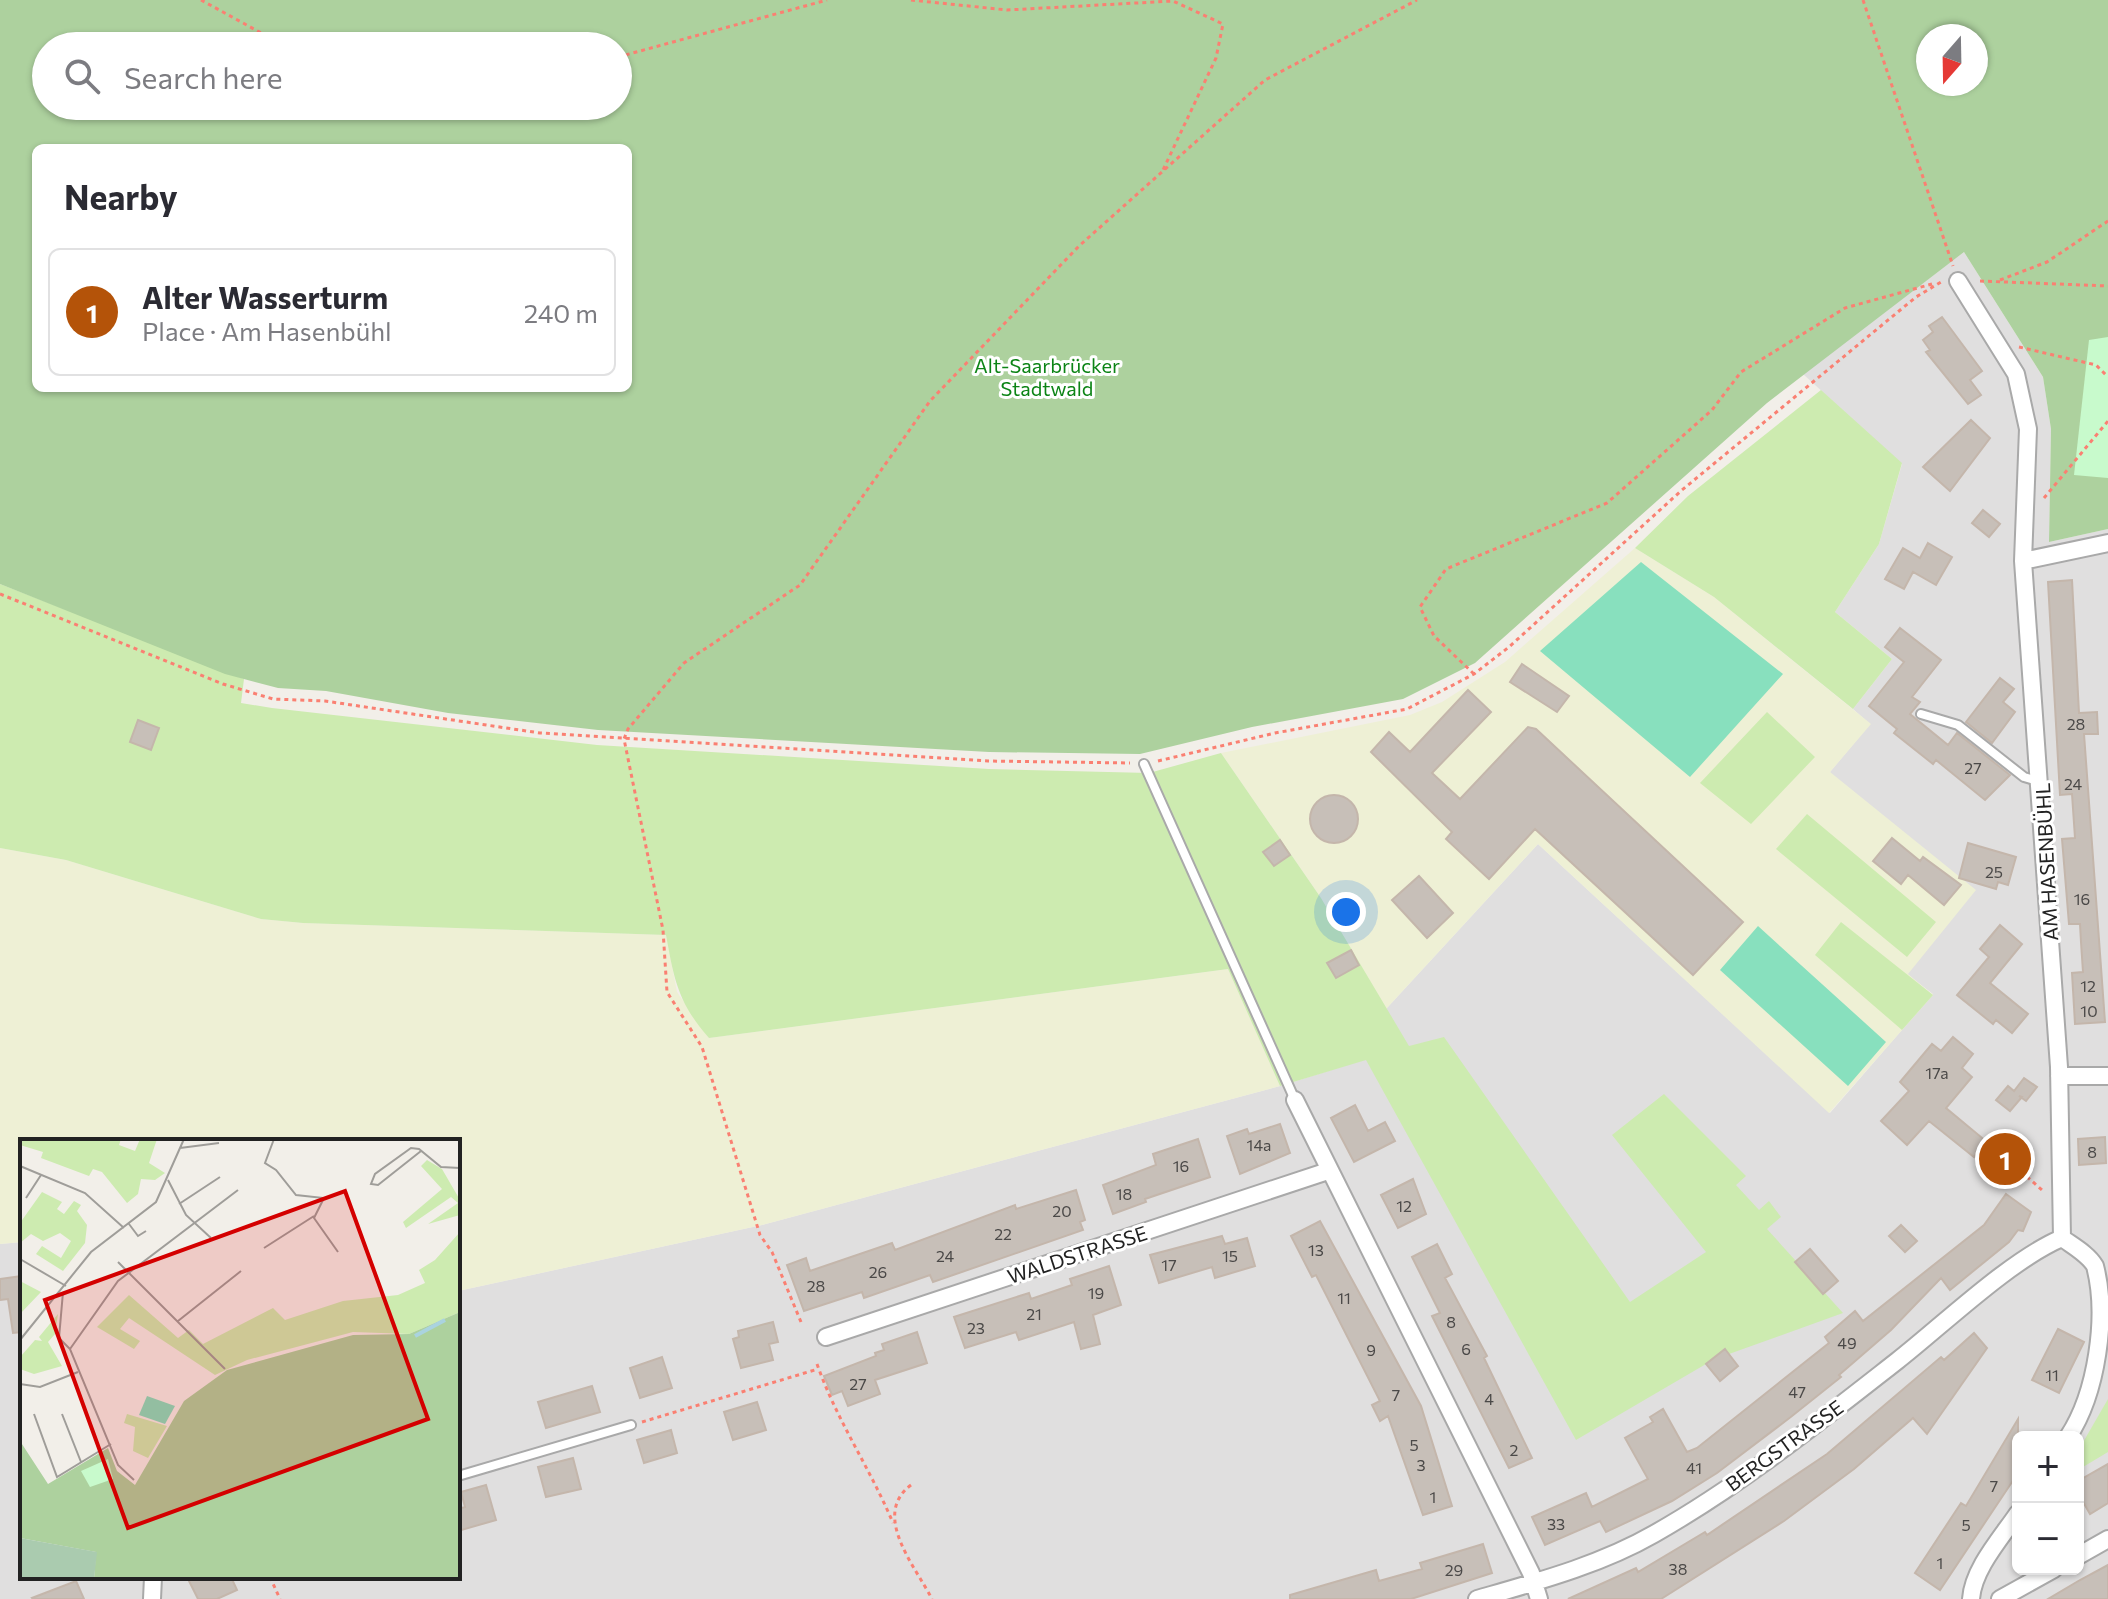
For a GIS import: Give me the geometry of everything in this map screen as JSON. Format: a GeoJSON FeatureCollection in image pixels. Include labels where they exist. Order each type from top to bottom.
{"type":"FeatureCollection","features":[{"type":"Feature","properties":{"kind":"street","name":"AM HASENBÜHL"},"geometry":{"type":"LineString","coordinates":[[1958,281],[2021,383],[2026,411],[2023,561],[2041,782],[2059,1076],[2062,1238]]}},
{"type":"Feature","properties":{"kind":"street"},"geometry":{"type":"LineString","coordinates":[[2023,561],[2108,543]]}},
{"type":"Feature","properties":{"kind":"street"},"geometry":{"type":"LineString","coordinates":[[2059,1076],[2108,1076]]}},
{"type":"Feature","properties":{"kind":"street"},"geometry":{"type":"LineString","coordinates":[[1295,1100],[1535,1581],[1539,1599]]}},
{"type":"Feature","properties":{"kind":"street","name":"WALDSTRASSE"},"geometry":{"type":"LineString","coordinates":[[826,1337],[1328,1171]]}},
{"type":"Feature","properties":{"kind":"street"},"geometry":{"type":"LineString","coordinates":[[2062,1238],[2095,1265],[2108,1331],[2096,1383],[2071,1431]]}},
{"type":"Feature","properties":{"kind":"street","name":"BERGSTRASSE"},"geometry":{"type":"LineString","coordinates":[[1477,1599],[1638,1542],[1708,1500],[1852,1396],[2026,1259],[2062,1238]]}},
{"type":"Feature","properties":{"kind":"street"},"geometry":{"type":"LineString","coordinates":[[1971,1599],[1972,1586],[2012,1522]]}},
{"type":"Feature","properties":{"kind":"street"},"geometry":{"type":"LineString","coordinates":[[2084,1553],[2108,1539]]}},
{"type":"Feature","properties":{"kind":"street"},"geometry":{"type":"LineString","coordinates":[[2000,1599],[2043,1575]]}},
{"type":"Feature","properties":{"kind":"street"},"geometry":{"type":"LineString","coordinates":[[152,1599],[153,1579]]}},
{"type":"Feature","properties":{"kind":"lane"},"geometry":{"type":"LineString","coordinates":[[1921,714],[1958,725],[2024,777],[2041,782]]}},
{"type":"Feature","properties":{"kind":"lane"},"geometry":{"type":"LineString","coordinates":[[1144,764],[1295,1100]]}},
{"type":"Feature","properties":{"kind":"lane"},"geometry":{"type":"LineString","coordinates":[[460,1475],[631,1425]]}},
{"type":"Feature","properties":{"kind":"path"},"geometry":{"type":"LineString","coordinates":[[201,0],[259,32]]}},
{"type":"Feature","properties":{"kind":"path"},"geometry":{"type":"LineString","coordinates":[[632,53],[827,0]]}},
{"type":"Feature","properties":{"kind":"path"},"geometry":{"type":"LineString","coordinates":[[911,0],[1007,10],[1173,1],[1223,24],[1216,58],[1161,173]]}},
{"type":"Feature","properties":{"kind":"path"},"geometry":{"type":"LineString","coordinates":[[801,1322],[772,1252],[760,1235],[702,1047],[667,992],[663,930],[624,739],[684,663],[800,585],[930,401],[1079,246],[1265,80],[1417,0]]}},
{"type":"Feature","properties":{"kind":"path"},"geometry":{"type":"LineString","coordinates":[[1863,0],[1958,281]]}},
{"type":"Feature","properties":{"kind":"path"},"geometry":{"type":"LineString","coordinates":[[1995,281],[2047,262],[2108,221]]}},
{"type":"Feature","properties":{"kind":"path"},"geometry":{"type":"LineString","coordinates":[[0,594],[213,680],[273,699],[325,701],[540,733],[988,761],[1144,764],[1275,733],[1407,709],[1474,674],[1521,637],[1775,411],[1939,282]]}},
{"type":"Feature","properties":{"kind":"path"},"geometry":{"type":"LineString","coordinates":[[1474,674],[1434,636],[1420,607],[1446,569],[1607,503],[1712,410],[1741,372],[1845,308],[1939,282],[2108,286]]}},
{"type":"Feature","properties":{"kind":"path"},"geometry":{"type":"LineString","coordinates":[[1997,341],[2096,365],[2108,377]]}},
{"type":"Feature","properties":{"kind":"path"},"geometry":{"type":"LineString","coordinates":[[2025,521],[2106,423]]}},
{"type":"Feature","properties":{"kind":"path"},"geometry":{"type":"LineString","coordinates":[[2015,1166],[2060,1206]]}},
{"type":"Feature","properties":{"kind":"path"},"geometry":{"type":"LineString","coordinates":[[631,1425],[817,1366],[833,1411],[879,1489],[932,1599]]}},
{"type":"Feature","properties":{"kind":"path"},"geometry":{"type":"LineString","coordinates":[[893,1523],[899,1494],[911,1485]]}},
{"type":"Feature","properties":{"kind":"path"},"geometry":{"type":"LineString","coordinates":[[271,1579],[280,1599]]}},
{"type":"Feature","properties":{"kind":"shaded area"},"geometry":{"type":"Polygon","coordinates":[[[1964,252],[2043,377],[2051,429],[2049,542],[2108,529],[2108,1599],[0,1599],[0,1244],[20,1242],[20,1579],[460,1579],[460,1291],[762,1225],[1280,1086],[1408,1046],[1386,1009],[1538,844],[1830,1113],[1933,994],[1908,975],[1830,772],[1870,724],[1853,709],[1892,659],[1835,612],[1879,544],[1902,464],[1803,374],[1964,252]]]}},
{"type":"Feature","properties":{"kind":"green space","name":"Alt-Saarbrücker Stadtwald"},"geometry":{"type":"Polygon","coordinates":[[[0,0],[2108,0],[2108,529],[2049,542],[2051,429],[2043,377],[1964,252],[1767,403],[1475,663],[1403,699],[1252,727],[1140,754],[989,752],[598,730],[448,713],[326,691],[278,688],[225,674],[0,584],[0,0]]]}},
{"type":"Feature","properties":{"kind":"green space"},"geometry":{"type":"Polygon","coordinates":[[[2108,337],[2108,478],[2074,475],[2089,340],[2108,337]]]}},
{"type":"Feature","properties":{"kind":"green space"},"geometry":{"type":"Polygon","coordinates":[[[1821,390],[1902,463],[1879,544],[1835,612],[1892,659],[1853,709],[1714,597],[1635,548],[1688,496],[1821,390]]]}},
{"type":"Feature","properties":{"kind":"green space"},"geometry":{"type":"Polygon","coordinates":[[[1635,548],[1714,597],[1871,724],[1830,772],[1976,890],[1908,974],[1933,995],[1829,1113],[1538,844],[1386,1009],[1321,898],[1221,753],[1410,715],[1442,702],[1505,662],[1635,548]]]}},
{"type":"Feature","properties":{"kind":"green space"},"geometry":{"type":"Polygon","coordinates":[[[1641,562],[1783,674],[1690,777],[1540,651],[1641,562]]]}},
{"type":"Feature","properties":{"kind":"green space"},"geometry":{"type":"Polygon","coordinates":[[[0,584],[244,679],[241,703],[272,708],[597,745],[989,769],[1149,773],[1221,753],[1321,898],[1409,1046],[1444,1037],[1630,1302],[1706,1252],[1612,1135],[1664,1094],[1746,1176],[1736,1185],[1759,1210],[1769,1201],[1781,1217],[1767,1229],[1843,1313],[1729,1354],[1724,1350],[1706,1364],[1576,1440],[1366,1060],[1280,1086],[1228,969],[709,1038],[684,1002],[666,935],[261,919],[66,860],[0,848],[0,584]]]}},
{"type":"Feature","properties":{"kind":"green space"},"geometry":{"type":"Polygon","coordinates":[[[1767,712],[1815,757],[1751,824],[1700,783],[1767,712]]]}},
{"type":"Feature","properties":{"kind":"green space"},"geometry":{"type":"Polygon","coordinates":[[[1807,814],[1936,922],[1907,957],[1776,849],[1807,814]]]}},
{"type":"Feature","properties":{"kind":"green space"},"geometry":{"type":"Polygon","coordinates":[[[0,848],[66,860],[261,919],[666,935],[677,992],[709,1038],[1228,969],[1280,1086],[762,1225],[460,1291],[460,1139],[20,1139],[20,1242],[0,1244],[0,848]]]}},
{"type":"Feature","properties":{"kind":"green space"},"geometry":{"type":"Polygon","coordinates":[[[1841,922],[1933,995],[1902,1030],[1815,955],[1841,922]]]}},
{"type":"Feature","properties":{"kind":"green space"},"geometry":{"type":"Polygon","coordinates":[[[1758,926],[1886,1042],[1848,1086],[1720,970],[1758,926]]]}},
{"type":"Feature","properties":{"kind":"green space"},"geometry":{"type":"Polygon","coordinates":[[[2108,1399],[2108,1452],[2084,1466],[2084,1441],[2108,1399]]]}},
{"type":"Feature","properties":{"kind":"building"},"geometry":{"type":"Polygon","coordinates":[[[1942,317],[1982,371],[1970,380],[1981,395],[1968,404],[1926,352],[1930,350],[1923,340],[1933,332],[1929,326],[1942,317]]]}},
{"type":"Feature","properties":{"kind":"building"},"geometry":{"type":"Polygon","coordinates":[[[1971,420],[1990,438],[1950,491],[1923,467],[1971,420]]]}},
{"type":"Feature","properties":{"kind":"building"},"geometry":{"type":"Polygon","coordinates":[[[1983,510],[2000,524],[1989,537],[1972,523],[1983,510]]]}},
{"type":"Feature","properties":{"kind":"building"},"geometry":{"type":"Polygon","coordinates":[[[1928,543],[1952,557],[1936,585],[1913,572],[1904,589],[1885,579],[1903,548],[1920,558],[1928,543]]]}},
{"type":"Feature","properties":{"kind":"building"},"geometry":{"type":"Polygon","coordinates":[[[2072,580],[2079,713],[2097,712],[2098,734],[2084,734],[2105,1022],[2075,1024],[2072,973],[2083,972],[2080,924],[2069,924],[2062,839],[2075,838],[2072,794],[2060,795],[2048,582],[2072,580]]]}},
{"type":"Feature","properties":{"kind":"building"},"geometry":{"type":"Polygon","coordinates":[[[1900,628],[1941,660],[1912,697],[1920,702],[1910,714],[1948,745],[1957,733],[2010,775],[1985,800],[1936,760],[1933,764],[1894,733],[1897,729],[1869,706],[1904,662],[1885,647],[1900,628]]]}},
{"type":"Feature","properties":{"kind":"building"},"geometry":{"type":"Polygon","coordinates":[[[1522,664],[1569,696],[1557,712],[1510,682],[1522,664]]]}},
{"type":"Feature","properties":{"kind":"building"},"geometry":{"type":"Polygon","coordinates":[[[2000,678],[2014,689],[2003,702],[2015,712],[1992,743],[1966,722],[2000,678]]]}},
{"type":"Feature","properties":{"kind":"building"},"geometry":{"type":"Polygon","coordinates":[[[1468,690],[1491,712],[1432,773],[1460,799],[1528,727],[1536,729],[1743,922],[1693,975],[1535,829],[1489,879],[1446,839],[1452,832],[1371,752],[1389,732],[1410,752],[1468,690]]]}},
{"type":"Feature","properties":{"kind":"building"},"geometry":{"type":"Polygon","coordinates":[[[138,720],[159,728],[151,750],[130,742],[138,720]]]}},
{"type":"Feature","properties":{"kind":"building"},"geometry":{"type":"Polygon","coordinates":[[[1334,795],[1351,802],[1358,819],[1351,836],[1334,843],[1317,836],[1310,819],[1317,802],[1334,795]]]}},
{"type":"Feature","properties":{"kind":"building"},"geometry":{"type":"Polygon","coordinates":[[[1892,838],[1920,861],[1923,857],[1961,885],[1944,905],[1908,875],[1901,884],[1873,861],[1892,838]]]}},
{"type":"Feature","properties":{"kind":"building"},"geometry":{"type":"Polygon","coordinates":[[[1280,840],[1290,855],[1274,866],[1263,852],[1280,840]]]}},
{"type":"Feature","properties":{"kind":"building"},"geometry":{"type":"Polygon","coordinates":[[[1968,843],[2016,857],[2008,885],[1998,882],[1996,889],[1959,878],[1968,843]]]}},
{"type":"Feature","properties":{"kind":"building"},"geometry":{"type":"Polygon","coordinates":[[[1419,876],[1453,913],[1427,938],[1392,900],[1419,876]]]}},
{"type":"Feature","properties":{"kind":"building"},"geometry":{"type":"Polygon","coordinates":[[[2000,925],[2022,944],[1990,983],[2028,1014],[2012,1033],[1996,1020],[1993,1024],[1957,995],[1989,957],[1980,949],[2000,925]]]}},
{"type":"Feature","properties":{"kind":"building"},"geometry":{"type":"Polygon","coordinates":[[[1351,950],[1359,965],[1336,978],[1327,963],[1351,950]]]}},
{"type":"Feature","properties":{"kind":"building"},"geometry":{"type":"Polygon","coordinates":[[[1953,1037],[1973,1054],[1962,1068],[1972,1077],[1946,1108],[1987,1142],[1974,1157],[1929,1121],[1907,1145],[1881,1121],[1909,1091],[1900,1082],[1932,1044],[1941,1051],[1953,1037]]]}},
{"type":"Feature","properties":{"kind":"building"},"geometry":{"type":"Polygon","coordinates":[[[2024,1078],[2037,1087],[2026,1101],[2021,1098],[2010,1111],[1996,1100],[2008,1086],[2014,1091],[2024,1078]]]}},
{"type":"Feature","properties":{"kind":"building"},"geometry":{"type":"Polygon","coordinates":[[[1355,1105],[1368,1131],[1385,1122],[1395,1141],[1354,1162],[1331,1118],[1355,1105]]]}},
{"type":"Feature","properties":{"kind":"building"},"geometry":{"type":"Polygon","coordinates":[[[1280,1124],[1290,1153],[1240,1174],[1227,1136],[1247,1129],[1249,1134],[1280,1124]]]}},
{"type":"Feature","properties":{"kind":"building"},"geometry":{"type":"Polygon","coordinates":[[[2105,1137],[2106,1163],[2079,1165],[2078,1139],[2105,1137]]]}},
{"type":"Feature","properties":{"kind":"building"},"geometry":{"type":"Polygon","coordinates":[[[1198,1139],[1210,1177],[1145,1199],[1146,1202],[1113,1214],[1103,1185],[1156,1165],[1153,1154],[1198,1139]]]}},
{"type":"Feature","properties":{"kind":"building"},"geometry":{"type":"Polygon","coordinates":[[[2008,1147],[2014,1151],[2017,1161],[2005,1172],[1994,1165],[1989,1151],[2008,1147]]]}},
{"type":"Feature","properties":{"kind":"building"},"geometry":{"type":"Polygon","coordinates":[[[1413,1179],[1426,1214],[1398,1228],[1381,1195],[1413,1179]]]}},
{"type":"Feature","properties":{"kind":"building"},"geometry":{"type":"Polygon","coordinates":[[[1076,1190],[1085,1220],[1080,1222],[1083,1230],[933,1282],[930,1275],[864,1298],[862,1292],[804,1311],[787,1265],[806,1258],[810,1271],[892,1243],[895,1250],[1015,1205],[1016,1209],[1076,1190]]]}},
{"type":"Feature","properties":{"kind":"building"},"geometry":{"type":"Polygon","coordinates":[[[2006,1194],[2031,1212],[2023,1231],[2018,1230],[2009,1242],[1950,1290],[1941,1278],[1891,1330],[1839,1375],[1841,1377],[1792,1416],[1717,1473],[1672,1501],[1606,1532],[1600,1521],[1545,1545],[1532,1517],[1586,1493],[1592,1507],[1648,1479],[1625,1438],[1653,1422],[1650,1417],[1663,1409],[1687,1452],[1697,1448],[1829,1343],[1825,1337],[1855,1311],[1863,1321],[1984,1225],[2006,1194]]]}},
{"type":"Feature","properties":{"kind":"building"},"geometry":{"type":"Polygon","coordinates":[[[1320,1221],[1421,1406],[1452,1506],[1423,1515],[1388,1416],[1380,1421],[1372,1405],[1380,1401],[1316,1275],[1312,1277],[1291,1236],[1320,1221]]]}},
{"type":"Feature","properties":{"kind":"building"},"geometry":{"type":"Polygon","coordinates":[[[1901,1225],[1917,1241],[1905,1252],[1889,1236],[1901,1225]]]}},
{"type":"Feature","properties":{"kind":"building"},"geometry":{"type":"Polygon","coordinates":[[[1222,1236],[1225,1244],[1247,1238],[1255,1266],[1215,1278],[1212,1267],[1159,1283],[1150,1255],[1222,1236]]]}},
{"type":"Feature","properties":{"kind":"building"},"geometry":{"type":"Polygon","coordinates":[[[1437,1244],[1452,1274],[1445,1278],[1487,1356],[1484,1358],[1532,1458],[1509,1468],[1432,1316],[1440,1313],[1412,1257],[1437,1244]]]}},
{"type":"Feature","properties":{"kind":"building"},"geometry":{"type":"Polygon","coordinates":[[[1810,1249],[1838,1281],[1823,1294],[1795,1262],[1810,1249]]]}},
{"type":"Feature","properties":{"kind":"building"},"geometry":{"type":"Polygon","coordinates":[[[1109,1266],[1121,1305],[1093,1315],[1100,1344],[1081,1349],[1074,1322],[1019,1340],[1016,1332],[965,1348],[954,1317],[1029,1293],[1031,1299],[1072,1285],[1070,1279],[1109,1266]]]}},
{"type":"Feature","properties":{"kind":"building"},"geometry":{"type":"Polygon","coordinates":[[[20,1276],[20,1332],[13,1333],[8,1299],[0,1300],[0,1279],[20,1276]]]}},
{"type":"Feature","properties":{"kind":"building"},"geometry":{"type":"Polygon","coordinates":[[[773,1322],[778,1342],[769,1344],[773,1360],[741,1368],[733,1339],[739,1337],[738,1331],[773,1322]]]}},
{"type":"Feature","properties":{"kind":"building"},"geometry":{"type":"Polygon","coordinates":[[[2058,1329],[2084,1342],[2059,1393],[2032,1380],[2058,1329]]]}},
{"type":"Feature","properties":{"kind":"building"},"geometry":{"type":"Polygon","coordinates":[[[917,1332],[927,1363],[875,1380],[880,1394],[848,1406],[842,1391],[832,1395],[824,1376],[876,1356],[875,1353],[884,1350],[882,1344],[917,1332]]]}},
{"type":"Feature","properties":{"kind":"building"},"geometry":{"type":"Polygon","coordinates":[[[1974,1333],[1987,1348],[1927,1434],[1913,1418],[1854,1469],[1784,1521],[1661,1599],[1568,1599],[1636,1568],[1638,1572],[1705,1532],[1707,1535],[1827,1454],[1941,1357],[1944,1360],[1974,1333]]]}},
{"type":"Feature","properties":{"kind":"building"},"geometry":{"type":"Polygon","coordinates":[[[1725,1349],[1738,1366],[1720,1381],[1706,1364],[1725,1349]]]}},
{"type":"Feature","properties":{"kind":"building"},"geometry":{"type":"Polygon","coordinates":[[[662,1357],[672,1388],[640,1398],[630,1368],[662,1357]]]}},
{"type":"Feature","properties":{"kind":"building"},"geometry":{"type":"Polygon","coordinates":[[[592,1386],[600,1412],[546,1428],[538,1402],[592,1386]]]}},
{"type":"Feature","properties":{"kind":"building"},"geometry":{"type":"Polygon","coordinates":[[[757,1402],[766,1430],[733,1440],[724,1412],[757,1402]]]}},
{"type":"Feature","properties":{"kind":"building"},"geometry":{"type":"Polygon","coordinates":[[[2018,1419],[2018,1431],[2012,1431],[2012,1482],[1940,1590],[1915,1573],[1961,1503],[1966,1506],[2018,1419]]]}},
{"type":"Feature","properties":{"kind":"building"},"geometry":{"type":"Polygon","coordinates":[[[671,1430],[677,1453],[644,1463],[637,1440],[671,1430]]]}},
{"type":"Feature","properties":{"kind":"building"},"geometry":{"type":"Polygon","coordinates":[[[573,1458],[581,1489],[546,1497],[538,1467],[573,1458]]]}},
{"type":"Feature","properties":{"kind":"building"},"geometry":{"type":"Polygon","coordinates":[[[2108,1464],[2108,1503],[2090,1514],[2084,1504],[2084,1478],[2108,1464]]]}},
{"type":"Feature","properties":{"kind":"building"},"geometry":{"type":"Polygon","coordinates":[[[486,1485],[496,1520],[460,1530],[460,1508],[465,1507],[461,1492],[486,1485]]]}},
{"type":"Feature","properties":{"kind":"building"},"geometry":{"type":"Polygon","coordinates":[[[1483,1544],[1492,1573],[1411,1599],[1290,1599],[1290,1595],[1376,1570],[1379,1581],[1422,1569],[1420,1563],[1483,1544]]]}},
{"type":"Feature","properties":{"kind":"building"},"geometry":{"type":"Polygon","coordinates":[[[2108,1565],[2108,1599],[2048,1599],[2080,1580],[2108,1565]]]}},
{"type":"Feature","properties":{"kind":"building"},"geometry":{"type":"Polygon","coordinates":[[[188,1579],[232,1579],[237,1590],[217,1599],[198,1599],[188,1579]]]}},
{"type":"Feature","properties":{"kind":"building"},"geometry":{"type":"Polygon","coordinates":[[[76,1581],[84,1599],[32,1598],[76,1581]]]}},
{"type":"Feature","properties":{"kind":"place","name":"Alter Wasserturm"},"geometry":{"type":"Point","coordinates":[2005,1159]}}]}
